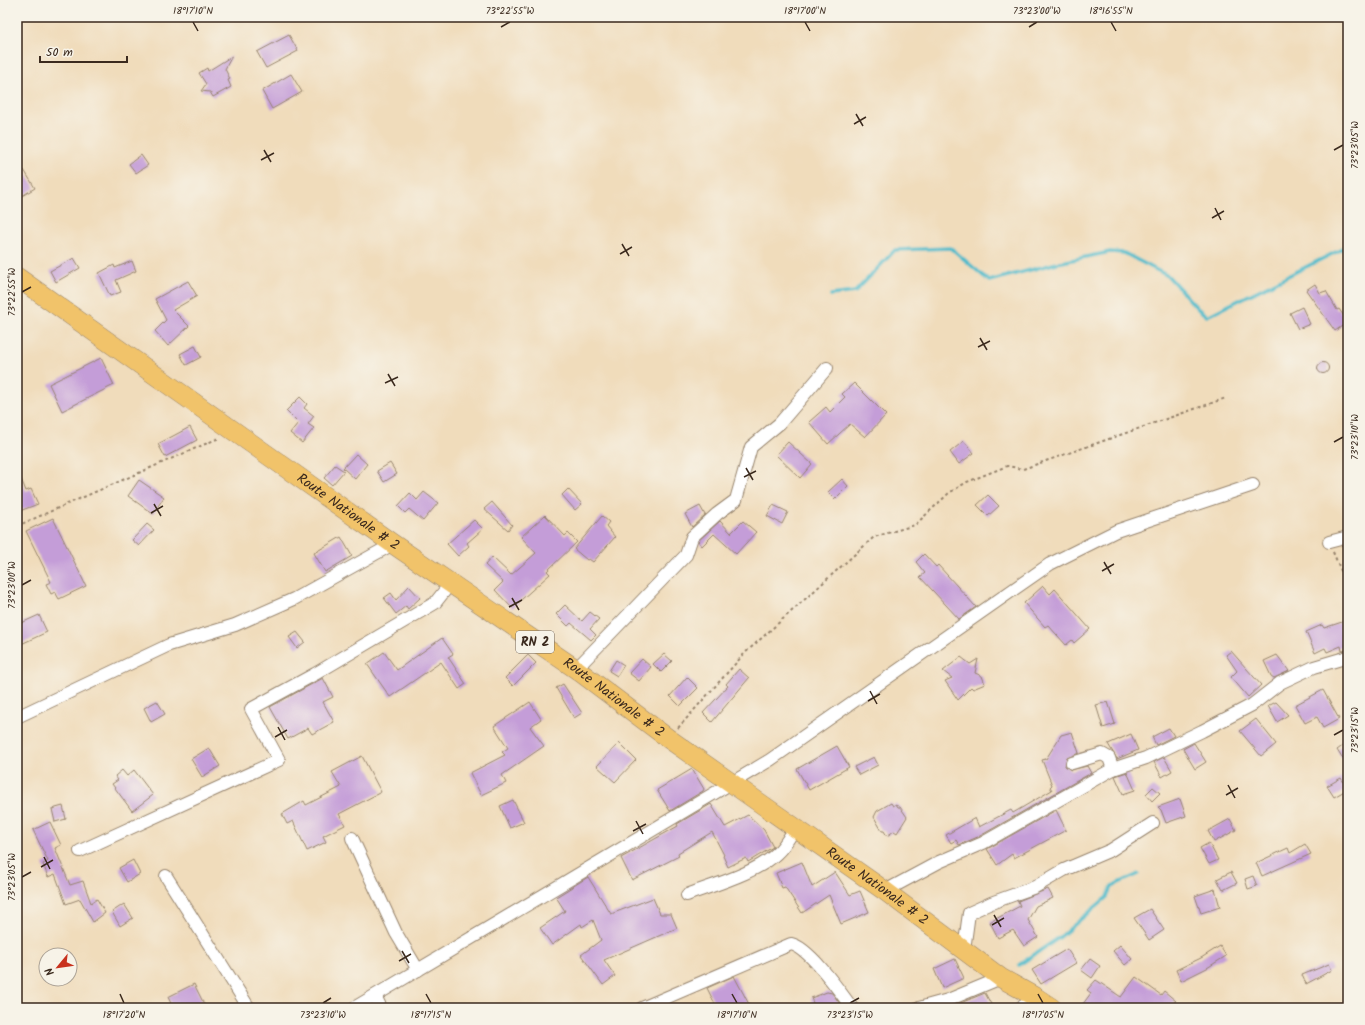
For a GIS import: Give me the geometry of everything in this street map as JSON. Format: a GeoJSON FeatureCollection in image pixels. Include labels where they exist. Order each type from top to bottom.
{"type":"FeatureCollection","features":[{"type":"Feature","properties":{"kind":"main road","name":"Route Nationale # 2"},"geometry":{"type":"LineString","coordinates":[[17,277],[450,584],[576,669],[669,739],[885,891],[1001,978],[1044,1003]]}},
{"type":"Feature","properties":{"kind":"street"},"geometry":{"type":"LineString","coordinates":[[576,669],[686,555],[692,537],[717,514],[736,500],[751,447],[780,423],[827,368]]}},
{"type":"Feature","properties":{"kind":"street"},"geometry":{"type":"LineString","coordinates":[[354,1008],[730,782],[770,760],[1050,564],[1116,531],[1253,485]]}},
{"type":"Feature","properties":{"kind":"street"},"geometry":{"type":"LineString","coordinates":[[1329,542],[1348,537]]}},
{"type":"Feature","properties":{"kind":"street"},"geometry":{"type":"LineString","coordinates":[[17,717],[169,645],[235,624],[294,599],[393,544]]}},
{"type":"Feature","properties":{"kind":"street"},"geometry":{"type":"LineString","coordinates":[[80,851],[279,760],[251,709],[315,674],[435,603],[450,584]]}},
{"type":"Feature","properties":{"kind":"street"},"geometry":{"type":"LineString","coordinates":[[885,891],[939,862],[983,843],[1113,769],[1146,758],[1252,705],[1280,683],[1314,667],[1348,657]]}},
{"type":"Feature","properties":{"kind":"street"},"geometry":{"type":"LineString","coordinates":[[1072,763],[1102,754],[1108,758],[1113,769]]}},
{"type":"Feature","properties":{"kind":"street"},"geometry":{"type":"LineString","coordinates":[[964,950],[969,913],[991,903],[1035,887],[1064,870],[1104,854],[1153,823]]}},
{"type":"Feature","properties":{"kind":"street"},"geometry":{"type":"LineString","coordinates":[[687,895],[735,877],[762,864],[777,853],[796,828]]}},
{"type":"Feature","properties":{"kind":"street"},"geometry":{"type":"LineString","coordinates":[[352,838],[396,933],[418,970]]}},
{"type":"Feature","properties":{"kind":"street"},"geometry":{"type":"LineString","coordinates":[[166,876],[249,1008]]}},
{"type":"Feature","properties":{"kind":"street"},"geometry":{"type":"LineString","coordinates":[[642,1008],[791,944],[801,947],[832,981],[852,1008]]}},
{"type":"Feature","properties":{"kind":"street"},"geometry":{"type":"LineString","coordinates":[[919,1008],[948,1000],[1001,978]]}},
{"type":"Feature","properties":{"kind":"street"},"geometry":{"type":"LineString","coordinates":[[375,996],[382,1008]]}},
{"type":"Feature","properties":{"kind":"street"},"geometry":{"type":"LineString","coordinates":[[1020,1008],[1044,1003]]}},
{"type":"Feature","properties":{"kind":"path"},"geometry":{"type":"LineString","coordinates":[[669,739],[744,654],[874,537],[915,525],[949,492],[978,477],[1007,466],[1023,469],[1226,398]]}},
{"type":"Feature","properties":{"kind":"path"},"geometry":{"type":"LineString","coordinates":[[17,526],[235,431]]}},
{"type":"Feature","properties":{"kind":"path"},"geometry":{"type":"LineString","coordinates":[[1329,542],[1348,587]]}},
{"type":"Feature","properties":{"kind":"building"},"geometry":{"type":"Polygon","coordinates":[[[289,35],[298,51],[266,68],[257,52],[289,35]]]}},
{"type":"Feature","properties":{"kind":"building"},"geometry":{"type":"Polygon","coordinates":[[[232,56],[225,69],[230,79],[228,80],[231,87],[213,97],[210,92],[201,91],[206,84],[199,73],[207,68],[208,71],[232,56]]]}},
{"type":"Feature","properties":{"kind":"building"},"geometry":{"type":"Polygon","coordinates":[[[291,74],[302,92],[272,109],[262,91],[291,74]]]}},
{"type":"Feature","properties":{"kind":"building"},"geometry":{"type":"Polygon","coordinates":[[[141,155],[148,165],[136,173],[129,164],[141,155]]]}},
{"type":"Feature","properties":{"kind":"building"},"geometry":{"type":"Polygon","coordinates":[[[24,170],[35,188],[17,199],[17,174],[24,170]]]}},
{"type":"Feature","properties":{"kind":"building"},"geometry":{"type":"Polygon","coordinates":[[[74,258],[80,268],[56,282],[50,271],[74,258]]]}},
{"type":"Feature","properties":{"kind":"building"},"geometry":{"type":"Polygon","coordinates":[[[132,261],[136,271],[116,280],[121,292],[110,296],[99,273],[114,265],[115,268],[132,261]]]}},
{"type":"Feature","properties":{"kind":"building"},"geometry":{"type":"Polygon","coordinates":[[[188,281],[197,296],[173,310],[189,326],[168,346],[155,331],[166,320],[155,299],[188,281]]]}},
{"type":"Feature","properties":{"kind":"building"},"geometry":{"type":"Polygon","coordinates":[[[1315,284],[1320,293],[1326,291],[1337,310],[1339,309],[1348,322],[1335,331],[1306,290],[1315,284]]]}},
{"type":"Feature","properties":{"kind":"building"},"geometry":{"type":"Polygon","coordinates":[[[1302,307],[1310,324],[1298,329],[1290,313],[1302,307]]]}},
{"type":"Feature","properties":{"kind":"building"},"geometry":{"type":"Polygon","coordinates":[[[195,346],[201,357],[186,365],[180,354],[195,346]]]}},
{"type":"Feature","properties":{"kind":"building"},"geometry":{"type":"Polygon","coordinates":[[[101,358],[114,385],[62,411],[49,384],[101,358]]]}},
{"type":"Feature","properties":{"kind":"building"},"geometry":{"type":"Polygon","coordinates":[[[1321,363],[1325,363],[1327,364],[1327,372],[1321,373],[1318,370],[1318,366],[1321,363]]]}},
{"type":"Feature","properties":{"kind":"building"},"geometry":{"type":"Polygon","coordinates":[[[854,383],[886,415],[865,437],[850,424],[828,444],[809,422],[826,407],[830,412],[845,397],[842,394],[854,383]]]}},
{"type":"Feature","properties":{"kind":"building"},"geometry":{"type":"Polygon","coordinates":[[[300,397],[307,404],[304,408],[314,416],[308,424],[314,428],[302,443],[290,433],[298,423],[286,411],[300,397]]]}},
{"type":"Feature","properties":{"kind":"building"},"geometry":{"type":"Polygon","coordinates":[[[190,427],[197,440],[165,457],[158,444],[190,427]]]}},
{"type":"Feature","properties":{"kind":"building"},"geometry":{"type":"Polygon","coordinates":[[[964,441],[974,453],[959,464],[950,452],[964,441]]]}},
{"type":"Feature","properties":{"kind":"building"},"geometry":{"type":"Polygon","coordinates":[[[788,442],[812,464],[800,478],[776,455],[788,442]]]}},
{"type":"Feature","properties":{"kind":"building"},"geometry":{"type":"Polygon","coordinates":[[[356,454],[367,464],[355,479],[343,468],[356,454]]]}},
{"type":"Feature","properties":{"kind":"building"},"geometry":{"type":"Polygon","coordinates":[[[390,463],[397,474],[384,482],[377,471],[390,463]]]}},
{"type":"Feature","properties":{"kind":"building"},"geometry":{"type":"Polygon","coordinates":[[[335,465],[344,471],[332,485],[324,478],[335,465]]]}},
{"type":"Feature","properties":{"kind":"building"},"geometry":{"type":"Polygon","coordinates":[[[17,469],[26,491],[31,489],[38,504],[17,512],[17,469]]]}},
{"type":"Feature","properties":{"kind":"building"},"geometry":{"type":"Polygon","coordinates":[[[842,479],[848,486],[835,499],[828,492],[842,479]]]}},
{"type":"Feature","properties":{"kind":"building"},"geometry":{"type":"Polygon","coordinates":[[[139,480],[164,497],[153,514],[128,496],[139,480]]]}},
{"type":"Feature","properties":{"kind":"building"},"geometry":{"type":"Polygon","coordinates":[[[568,489],[582,504],[575,510],[562,495],[568,489]]]}},
{"type":"Feature","properties":{"kind":"building"},"geometry":{"type":"Polygon","coordinates":[[[424,492],[438,503],[423,521],[409,509],[405,513],[398,506],[410,493],[417,500],[424,492]]]}},
{"type":"Feature","properties":{"kind":"building"},"geometry":{"type":"Polygon","coordinates":[[[988,495],[999,506],[988,516],[977,505],[988,495]]]}},
{"type":"Feature","properties":{"kind":"building"},"geometry":{"type":"Polygon","coordinates":[[[492,502],[512,525],[508,530],[484,509],[492,502]]]}},
{"type":"Feature","properties":{"kind":"building"},"geometry":{"type":"Polygon","coordinates":[[[773,505],[788,512],[782,524],[767,516],[773,505]]]}},
{"type":"Feature","properties":{"kind":"building"},"geometry":{"type":"Polygon","coordinates":[[[700,506],[705,515],[692,527],[685,514],[700,506]]]}},
{"type":"Feature","properties":{"kind":"building"},"geometry":{"type":"Polygon","coordinates":[[[545,515],[565,536],[568,533],[577,542],[547,571],[550,574],[512,608],[495,590],[503,582],[485,565],[492,557],[511,575],[536,553],[521,537],[545,515]]]}},
{"type":"Feature","properties":{"kind":"building"},"geometry":{"type":"Polygon","coordinates":[[[602,516],[609,522],[606,526],[615,537],[593,562],[589,559],[587,560],[574,549],[602,516]]]}},
{"type":"Feature","properties":{"kind":"building"},"geometry":{"type":"Polygon","coordinates":[[[53,518],[86,586],[59,599],[55,592],[51,594],[46,584],[51,582],[26,531],[53,518]]]}},
{"type":"Feature","properties":{"kind":"building"},"geometry":{"type":"Polygon","coordinates":[[[474,520],[483,529],[467,543],[469,546],[458,556],[447,544],[474,520]]]}},
{"type":"Feature","properties":{"kind":"building"},"geometry":{"type":"Polygon","coordinates":[[[720,521],[731,533],[743,521],[756,532],[736,554],[714,534],[702,546],[698,541],[720,521]]]}},
{"type":"Feature","properties":{"kind":"building"},"geometry":{"type":"Polygon","coordinates":[[[147,524],[154,530],[139,546],[132,540],[147,524]]]}},
{"type":"Feature","properties":{"kind":"building"},"geometry":{"type":"Polygon","coordinates":[[[341,537],[352,556],[325,572],[314,553],[341,537]]]}},
{"type":"Feature","properties":{"kind":"building"},"geometry":{"type":"Polygon","coordinates":[[[924,554],[936,567],[938,565],[976,607],[959,619],[920,577],[925,573],[916,562],[924,554]]]}},
{"type":"Feature","properties":{"kind":"building"},"geometry":{"type":"Polygon","coordinates":[[[409,586],[420,598],[408,609],[406,606],[396,614],[384,598],[391,593],[396,600],[409,586]]]}},
{"type":"Feature","properties":{"kind":"building"},"geometry":{"type":"Polygon","coordinates":[[[1043,586],[1050,594],[1055,589],[1090,629],[1074,643],[1072,640],[1066,645],[1048,625],[1045,627],[1024,603],[1043,586]]]}},
{"type":"Feature","properties":{"kind":"building"},"geometry":{"type":"Polygon","coordinates":[[[565,605],[582,621],[590,612],[599,619],[590,629],[596,635],[591,640],[571,623],[568,626],[556,614],[565,605]]]}},
{"type":"Feature","properties":{"kind":"building"},"geometry":{"type":"Polygon","coordinates":[[[39,615],[47,632],[17,646],[17,625],[39,615]]]}},
{"type":"Feature","properties":{"kind":"building"},"geometry":{"type":"Polygon","coordinates":[[[1348,620],[1348,650],[1342,651],[1341,646],[1327,652],[1325,648],[1315,653],[1306,632],[1322,625],[1324,628],[1348,620]]]}},
{"type":"Feature","properties":{"kind":"building"},"geometry":{"type":"Polygon","coordinates":[[[297,632],[305,642],[297,648],[289,637],[297,632]]]}},
{"type":"Feature","properties":{"kind":"building"},"geometry":{"type":"Polygon","coordinates":[[[442,638],[453,654],[448,657],[466,684],[459,689],[441,662],[390,697],[367,664],[384,652],[397,670],[442,638]]]}},
{"type":"Feature","properties":{"kind":"building"},"geometry":{"type":"Polygon","coordinates":[[[1231,651],[1261,685],[1248,697],[1231,677],[1237,671],[1226,655],[1231,651]]]}},
{"type":"Feature","properties":{"kind":"building"},"geometry":{"type":"Polygon","coordinates":[[[664,654],[672,661],[661,672],[653,664],[664,654]]]}},
{"type":"Feature","properties":{"kind":"building"},"geometry":{"type":"Polygon","coordinates":[[[528,655],[536,663],[513,686],[505,678],[528,655]]]}},
{"type":"Feature","properties":{"kind":"building"},"geometry":{"type":"Polygon","coordinates":[[[1277,655],[1289,671],[1274,678],[1271,676],[1264,661],[1277,655]]]}},
{"type":"Feature","properties":{"kind":"building"},"geometry":{"type":"Polygon","coordinates":[[[961,657],[970,664],[978,659],[975,673],[982,676],[985,684],[973,689],[971,687],[958,700],[945,681],[952,678],[943,671],[961,657]]]}},
{"type":"Feature","properties":{"kind":"building"},"geometry":{"type":"Polygon","coordinates":[[[642,659],[651,667],[639,681],[629,673],[642,659]]]}},
{"type":"Feature","properties":{"kind":"building"},"geometry":{"type":"Polygon","coordinates":[[[616,660],[624,665],[617,676],[609,671],[616,660]]]}},
{"type":"Feature","properties":{"kind":"building"},"geometry":{"type":"Polygon","coordinates":[[[739,669],[749,678],[712,722],[703,713],[728,686],[726,684],[739,669]]]}},
{"type":"Feature","properties":{"kind":"building"},"geometry":{"type":"Polygon","coordinates":[[[687,677],[698,688],[680,706],[670,696],[687,677]]]}},
{"type":"Feature","properties":{"kind":"building"},"geometry":{"type":"Polygon","coordinates":[[[323,678],[333,697],[323,702],[334,722],[312,734],[308,728],[288,739],[270,707],[323,678]]]}},
{"type":"Feature","properties":{"kind":"building"},"geometry":{"type":"Polygon","coordinates":[[[563,684],[582,713],[574,718],[556,688],[563,684]]]}},
{"type":"Feature","properties":{"kind":"building"},"geometry":{"type":"Polygon","coordinates":[[[1323,690],[1339,719],[1323,728],[1317,717],[1305,723],[1295,705],[1323,690]]]}},
{"type":"Feature","properties":{"kind":"building"},"geometry":{"type":"Polygon","coordinates":[[[157,701],[165,714],[151,722],[144,708],[157,701]]]}},
{"type":"Feature","properties":{"kind":"building"},"geometry":{"type":"Polygon","coordinates":[[[530,702],[541,719],[530,727],[544,746],[502,775],[506,783],[481,795],[470,773],[505,755],[502,752],[508,748],[494,726],[530,702]]]}},
{"type":"Feature","properties":{"kind":"building"},"geometry":{"type":"Polygon","coordinates":[[[1108,702],[1115,724],[1103,728],[1096,705],[1108,702]]]}},
{"type":"Feature","properties":{"kind":"building"},"geometry":{"type":"Polygon","coordinates":[[[1276,702],[1288,715],[1277,722],[1268,706],[1276,702]]]}},
{"type":"Feature","properties":{"kind":"building"},"geometry":{"type":"Polygon","coordinates":[[[1256,719],[1276,744],[1261,756],[1240,731],[1256,719]]]}},
{"type":"Feature","properties":{"kind":"building"},"geometry":{"type":"Polygon","coordinates":[[[1169,728],[1174,736],[1156,745],[1152,737],[1169,728]]]}},
{"type":"Feature","properties":{"kind":"building"},"geometry":{"type":"Polygon","coordinates":[[[1072,732],[1079,753],[1067,758],[1065,766],[1071,770],[1087,766],[1091,773],[980,836],[959,845],[956,840],[951,843],[946,835],[975,818],[979,827],[1011,810],[1013,813],[1052,790],[1050,787],[1052,785],[1042,760],[1046,759],[1061,735],[1072,732]]]}},
{"type":"Feature","properties":{"kind":"building"},"geometry":{"type":"Polygon","coordinates":[[[1131,734],[1138,750],[1117,759],[1108,744],[1131,734]]]}},
{"type":"Feature","properties":{"kind":"building"},"geometry":{"type":"Polygon","coordinates":[[[1348,742],[1348,754],[1342,758],[1337,750],[1348,742]]]}},
{"type":"Feature","properties":{"kind":"building"},"geometry":{"type":"Polygon","coordinates":[[[619,743],[636,760],[615,782],[597,766],[619,743]]]}},
{"type":"Feature","properties":{"kind":"building"},"geometry":{"type":"Polygon","coordinates":[[[1194,743],[1206,762],[1195,769],[1183,749],[1194,743]]]}},
{"type":"Feature","properties":{"kind":"building"},"geometry":{"type":"Polygon","coordinates":[[[837,746],[849,767],[809,790],[797,769],[837,746]]]}},
{"type":"Feature","properties":{"kind":"building"},"geometry":{"type":"Polygon","coordinates":[[[209,748],[220,766],[202,777],[191,759],[209,748]]]}},
{"type":"Feature","properties":{"kind":"building"},"geometry":{"type":"Polygon","coordinates":[[[362,756],[381,792],[339,814],[345,825],[323,836],[326,842],[307,851],[293,821],[287,824],[282,814],[304,801],[306,805],[341,787],[332,772],[362,756]]]}},
{"type":"Feature","properties":{"kind":"building"},"geometry":{"type":"Polygon","coordinates":[[[874,757],[878,765],[859,775],[854,767],[874,757]]]}},
{"type":"Feature","properties":{"kind":"building"},"geometry":{"type":"Polygon","coordinates":[[[1164,757],[1172,771],[1162,777],[1154,762],[1164,757]]]}},
{"type":"Feature","properties":{"kind":"building"},"geometry":{"type":"Polygon","coordinates":[[[692,769],[704,789],[703,791],[670,811],[657,790],[692,769]]]}},
{"type":"Feature","properties":{"kind":"building"},"geometry":{"type":"Polygon","coordinates":[[[122,770],[127,776],[134,770],[153,795],[132,811],[112,784],[118,780],[115,776],[122,770]]]}},
{"type":"Feature","properties":{"kind":"building"},"geometry":{"type":"Polygon","coordinates":[[[1127,772],[1135,790],[1123,794],[1115,776],[1127,772]]]}},
{"type":"Feature","properties":{"kind":"building"},"geometry":{"type":"Polygon","coordinates":[[[1341,778],[1348,789],[1334,797],[1327,786],[1341,778]]]}},
{"type":"Feature","properties":{"kind":"building"},"geometry":{"type":"Polygon","coordinates":[[[1153,787],[1160,793],[1152,801],[1146,794],[1153,787]]]}},
{"type":"Feature","properties":{"kind":"building"},"geometry":{"type":"Polygon","coordinates":[[[1180,799],[1186,816],[1166,823],[1161,810],[1158,807],[1180,799]]]}},
{"type":"Feature","properties":{"kind":"building"},"geometry":{"type":"Polygon","coordinates":[[[513,800],[524,822],[510,828],[500,806],[513,800]]]}},
{"type":"Feature","properties":{"kind":"building"},"geometry":{"type":"Polygon","coordinates":[[[891,803],[893,806],[896,804],[900,807],[907,817],[897,833],[894,831],[887,836],[884,831],[882,831],[874,817],[877,811],[891,803]]]}},
{"type":"Feature","properties":{"kind":"building"},"geometry":{"type":"Polygon","coordinates":[[[711,804],[725,827],[748,815],[764,830],[773,847],[748,862],[746,858],[728,867],[723,856],[724,855],[712,832],[678,853],[679,856],[632,880],[621,858],[678,826],[677,824],[711,804]]]}},
{"type":"Feature","properties":{"kind":"building"},"geometry":{"type":"Polygon","coordinates":[[[63,806],[66,819],[55,822],[52,809],[63,806]]]}},
{"type":"Feature","properties":{"kind":"building"},"geometry":{"type":"Polygon","coordinates":[[[1056,810],[1066,830],[1014,858],[1012,854],[997,865],[987,849],[1056,810]]]}},
{"type":"Feature","properties":{"kind":"building"},"geometry":{"type":"Polygon","coordinates":[[[1230,819],[1236,830],[1214,842],[1208,831],[1230,819]]]}},
{"type":"Feature","properties":{"kind":"building"},"geometry":{"type":"Polygon","coordinates":[[[50,822],[61,845],[55,848],[70,885],[83,881],[91,903],[97,899],[105,913],[93,922],[80,899],[66,904],[55,874],[48,877],[43,864],[48,861],[33,830],[50,822]]]}},
{"type":"Feature","properties":{"kind":"building"},"geometry":{"type":"Polygon","coordinates":[[[1209,843],[1218,860],[1209,864],[1200,848],[1209,843]]]}},
{"type":"Feature","properties":{"kind":"building"},"geometry":{"type":"Polygon","coordinates":[[[1305,844],[1311,854],[1262,876],[1256,863],[1288,848],[1290,853],[1305,844]]]}},
{"type":"Feature","properties":{"kind":"building"},"geometry":{"type":"Polygon","coordinates":[[[133,860],[140,874],[127,882],[119,868],[133,860]]]}},
{"type":"Feature","properties":{"kind":"building"},"geometry":{"type":"Polygon","coordinates":[[[802,862],[812,887],[835,872],[850,895],[860,891],[869,912],[841,924],[829,895],[802,913],[785,887],[782,888],[776,873],[802,862]]]}},
{"type":"Feature","properties":{"kind":"building"},"geometry":{"type":"Polygon","coordinates":[[[1231,872],[1237,883],[1223,890],[1217,879],[1231,872]]]}},
{"type":"Feature","properties":{"kind":"building"},"geometry":{"type":"Polygon","coordinates":[[[1253,876],[1257,886],[1248,889],[1245,879],[1253,876]]]}},
{"type":"Feature","properties":{"kind":"building"},"geometry":{"type":"Polygon","coordinates":[[[588,877],[611,914],[653,898],[660,914],[671,914],[677,928],[604,960],[615,976],[603,985],[581,955],[601,940],[593,920],[582,927],[581,924],[552,945],[540,928],[565,911],[556,897],[588,877]]]}},
{"type":"Feature","properties":{"kind":"building"},"geometry":{"type":"Polygon","coordinates":[[[1048,889],[1053,898],[1036,906],[1028,920],[1038,937],[1024,946],[1013,930],[998,938],[990,922],[1020,906],[1018,901],[1048,889]]]}},
{"type":"Feature","properties":{"kind":"building"},"geometry":{"type":"Polygon","coordinates":[[[1215,889],[1220,907],[1201,913],[1195,896],[1215,889]]]}},
{"type":"Feature","properties":{"kind":"building"},"geometry":{"type":"Polygon","coordinates":[[[124,904],[133,918],[120,926],[112,912],[124,904]]]}},
{"type":"Feature","properties":{"kind":"building"},"geometry":{"type":"Polygon","coordinates":[[[1150,909],[1164,930],[1149,940],[1134,918],[1150,909]]]}},
{"type":"Feature","properties":{"kind":"building"},"geometry":{"type":"Polygon","coordinates":[[[1120,945],[1132,959],[1125,965],[1113,951],[1120,945]]]}},
{"type":"Feature","properties":{"kind":"building"},"geometry":{"type":"Polygon","coordinates":[[[1220,946],[1226,956],[1207,968],[1181,981],[1176,970],[1201,958],[1220,946]]]}},
{"type":"Feature","properties":{"kind":"building"},"geometry":{"type":"Polygon","coordinates":[[[1067,949],[1076,963],[1041,984],[1032,970],[1067,949]]]}},
{"type":"Feature","properties":{"kind":"building"},"geometry":{"type":"Polygon","coordinates":[[[955,959],[964,978],[942,988],[934,969],[955,959]]]}},
{"type":"Feature","properties":{"kind":"building"},"geometry":{"type":"Polygon","coordinates":[[[1090,959],[1100,966],[1092,978],[1081,970],[1090,959]]]}},
{"type":"Feature","properties":{"kind":"building"},"geometry":{"type":"Polygon","coordinates":[[[1329,964],[1332,970],[1306,984],[1302,975],[1329,964]]]}},
{"type":"Feature","properties":{"kind":"building"},"geometry":{"type":"Polygon","coordinates":[[[734,976],[751,1008],[717,1008],[707,988],[734,976]]]}},
{"type":"Feature","properties":{"kind":"building"},"geometry":{"type":"Polygon","coordinates":[[[1136,977],[1161,995],[1164,991],[1176,1001],[1165,1008],[1080,1008],[1091,993],[1087,990],[1096,980],[1121,997],[1136,977]]]}},
{"type":"Feature","properties":{"kind":"building"},"geometry":{"type":"Polygon","coordinates":[[[194,984],[206,1008],[173,1008],[168,997],[194,984]]]}},
{"type":"Feature","properties":{"kind":"building"},"geometry":{"type":"Polygon","coordinates":[[[827,992],[832,993],[843,1008],[815,1008],[811,998],[827,992]]]}},
{"type":"Feature","properties":{"kind":"building"},"geometry":{"type":"Polygon","coordinates":[[[985,993],[993,1008],[947,1008],[951,1007],[985,993]]]}},
{"type":"Feature","properties":{"kind":"waterway"},"geometry":{"type":"LineString","coordinates":[[831,295],[855,292],[895,250],[951,248],[989,281],[1057,263],[1110,252],[1124,253],[1168,276],[1198,309],[1207,316],[1348,246]]}},
{"type":"Feature","properties":{"kind":"waterway"},"geometry":{"type":"LineString","coordinates":[[1019,965],[1060,937],[1107,897],[1112,886],[1139,874]]}}]}
